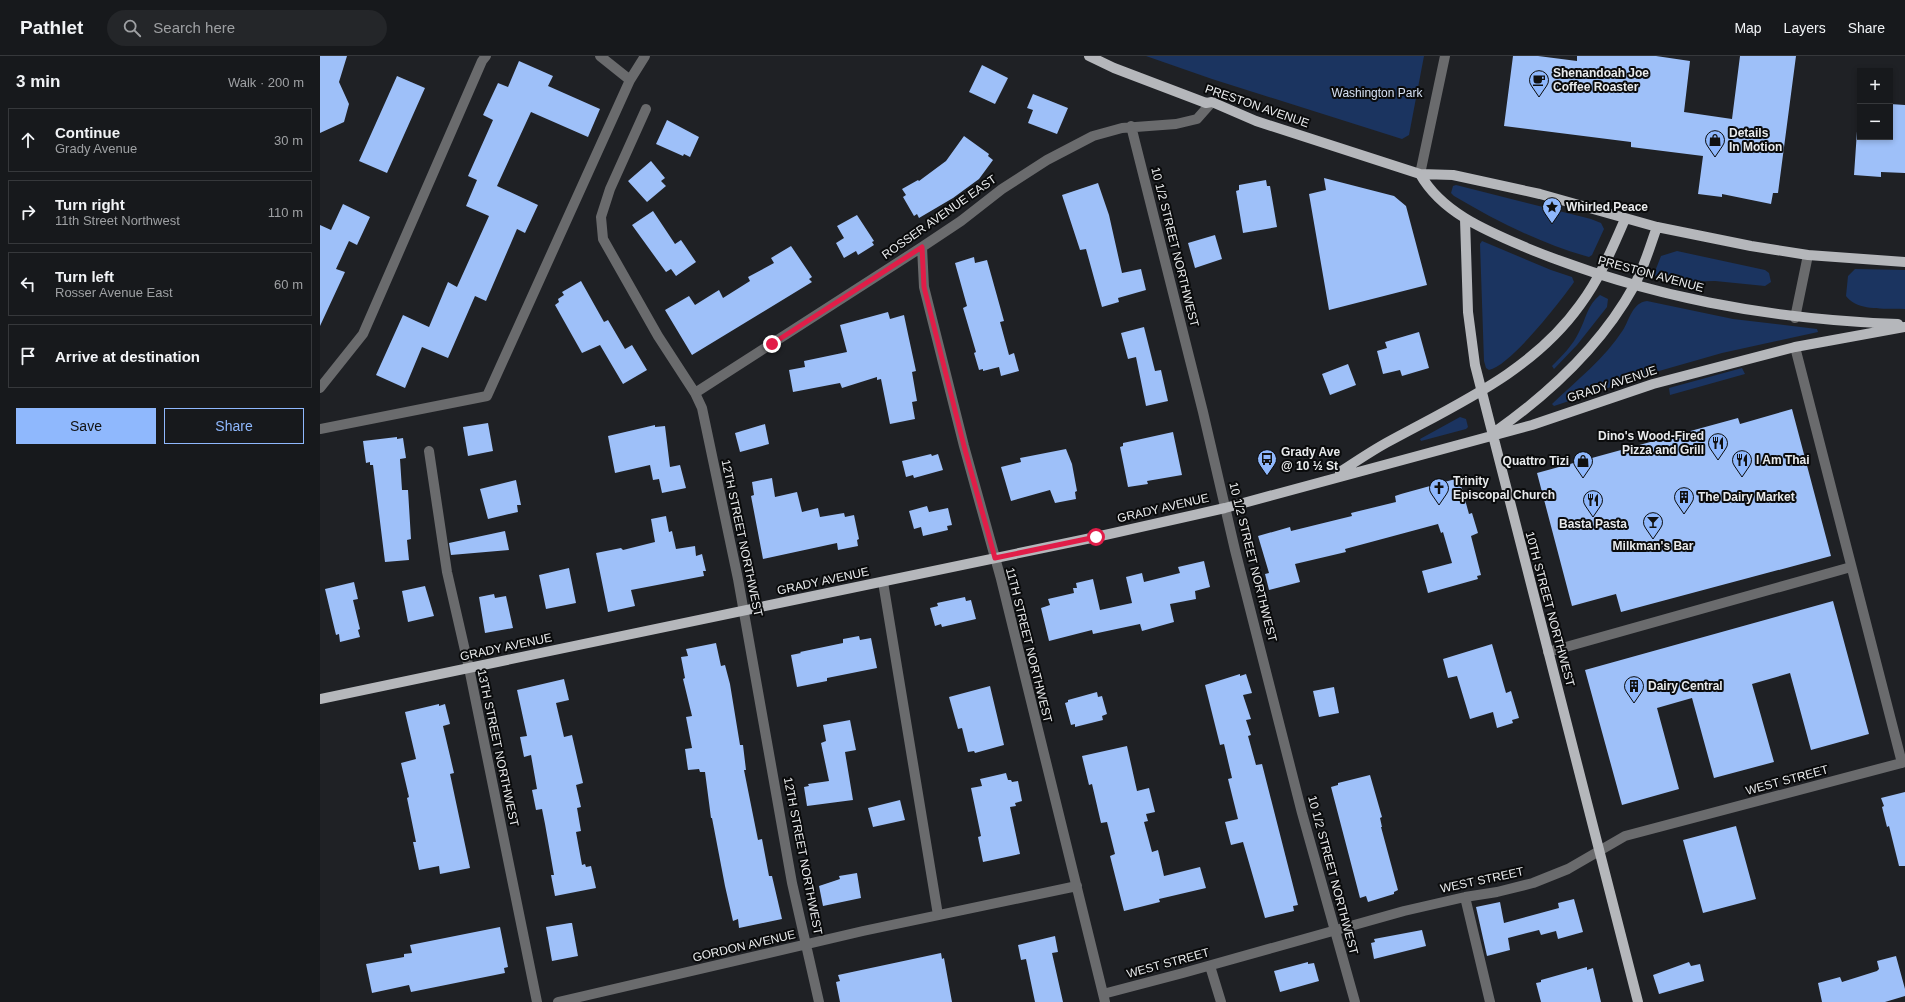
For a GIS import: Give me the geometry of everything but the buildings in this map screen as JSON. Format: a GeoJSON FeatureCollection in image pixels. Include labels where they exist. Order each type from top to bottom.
{"type":"FeatureCollection","features":[{"type":"Feature","properties":{"kind":"main road","name":"PRESTON AVENUE"},"geometry":{"type":"LineString","coordinates":[[1089,56],[1114,68],[1206,102],[1212,102],[1256,121],[1420,174],[1453,175],[1540,194],[1657,227],[1751,246],[1808,255],[1905,262]]}},
{"type":"Feature","properties":{"kind":"main road","name":"PRESTON AVENUE"},"geometry":{"type":"LineString","coordinates":[[1420,174],[1428,188],[1439,200],[1465,219],[1502,238],[1555,260],[1600,275],[1683,298],[1795,318],[1837,322],[1905,325]]}},
{"type":"Feature","properties":{"kind":"main road","name":"10TH STREET NORTHWEST"},"geometry":{"type":"LineString","coordinates":[[1465,219],[1468,312],[1475,365],[1638,1002]]}},
{"type":"Feature","properties":{"kind":"main road","name":"GRADY AVENUE"},"geometry":{"type":"LineString","coordinates":[[1330,478],[1384,444],[1481,392],[1535,355],[1580,306],[1600,275],[1626,219]]}},
{"type":"Feature","properties":{"kind":"main road"},"geometry":{"type":"LineString","coordinates":[[1492,435],[1544,395],[1581,358],[1620,310],[1634,285],[1657,227]]}},
{"type":"Feature","properties":{"kind":"main road","name":"GRADY AVENUE"},"geometry":{"type":"LineString","coordinates":[[320,699],[883,582],[1225,508],[1330,478],[1532,425],[1653,384],[1795,347],[1905,325]]}},
{"type":"Feature","properties":{"kind":"street"},"geometry":{"type":"LineString","coordinates":[[320,388],[363,334],[482,61],[486,56]]}},
{"type":"Feature","properties":{"kind":"street"},"geometry":{"type":"LineString","coordinates":[[600,56],[630,80]]}},
{"type":"Feature","properties":{"kind":"street"},"geometry":{"type":"LineString","coordinates":[[320,429],[487,396],[630,80],[645,56]]}},
{"type":"Feature","properties":{"kind":"street"},"geometry":{"type":"LineString","coordinates":[[1420,174],[1445,56]]}},
{"type":"Feature","properties":{"kind":"street","name":"ROSSER AVENUE EAST"},"geometry":{"type":"LineString","coordinates":[[695,393],[922,247],[961,221],[1002,189],[1047,160],[1093,136],[1131,126],[1176,124],[1197,119],[1212,102]]}},
{"type":"Feature","properties":{"kind":"street","name":"12TH STREET NORTHWEST"},"geometry":{"type":"LineString","coordinates":[[646,109],[610,189],[600,224],[603,239],[658,336],[695,393],[702,408],[744,611],[792,883],[818,1002]]}},
{"type":"Feature","properties":{"kind":"street","name":"10 1/2 STREET NORTHWEST"},"geometry":{"type":"LineString","coordinates":[[1131,126],[1302,813],[1355,1002]]}},
{"type":"Feature","properties":{"kind":"street","name":"11TH STREET NORTHWEST"},"geometry":{"type":"LineString","coordinates":[[922,247],[924,287],[964,446],[995,558],[1104,998]]}},
{"type":"Feature","properties":{"kind":"street"},"geometry":{"type":"LineString","coordinates":[[1795,318],[1808,255]]}},
{"type":"Feature","properties":{"kind":"street"},"geometry":{"type":"LineString","coordinates":[[1795,347],[1851,566],[1904,762]]}},
{"type":"Feature","properties":{"kind":"street","name":"13TH STREET NORTHWEST"},"geometry":{"type":"LineString","coordinates":[[429,451],[446,566],[469,668],[537,1002]]}},
{"type":"Feature","properties":{"kind":"street"},"geometry":{"type":"LineString","coordinates":[[1548,652],[1851,566]]}},
{"type":"Feature","properties":{"kind":"street"},"geometry":{"type":"LineString","coordinates":[[883,582],[938,915]]}},
{"type":"Feature","properties":{"kind":"street","name":"WEST STREET"},"geometry":{"type":"LineString","coordinates":[[1104,998],[1335,930],[1465,897],[1497,892],[1533,882],[1568,869],[1625,836],[1904,762]]}},
{"type":"Feature","properties":{"kind":"street","name":"GORDON AVENUE"},"geometry":{"type":"LineString","coordinates":[[558,1002],[938,915],[1077,886]]}},
{"type":"Feature","properties":{"kind":"street"},"geometry":{"type":"LineString","coordinates":[[1465,897],[1490,1002]]}},
{"type":"Feature","properties":{"kind":"street"},"geometry":{"type":"LineString","coordinates":[[1210,966],[1222,1002]]}},
{"type":"Feature","properties":{"kind":"green space","name":"Washington Park"},"geometry":{"type":"Polygon","coordinates":[[[1146,56],[1424,56],[1409,135],[1402,139],[1212,79],[1146,56]]]}},
{"type":"Feature","properties":{"kind":"green space"},"geometry":{"type":"Polygon","coordinates":[[[1456,185],[1591,219],[1601,223],[1604,229],[1592,255],[1589,257],[1571,252],[1520,231],[1454,196],[1451,193],[1453,186],[1456,185]]]}},
{"type":"Feature","properties":{"kind":"green space"},"geometry":{"type":"Polygon","coordinates":[[[1482,241],[1551,270],[1572,277],[1574,282],[1547,317],[1522,345],[1510,357],[1498,366],[1489,370],[1486,368],[1484,361],[1480,244],[1482,241]]]}},
{"type":"Feature","properties":{"kind":"green space"},"geometry":{"type":"Polygon","coordinates":[[[1677,251],[1765,270],[1769,273],[1771,282],[1765,286],[1715,281],[1675,282],[1657,278],[1654,274],[1661,256],[1677,251]]]}},
{"type":"Feature","properties":{"kind":"green space"},"geometry":{"type":"Polygon","coordinates":[[[1855,269],[1905,270],[1905,309],[1865,307],[1851,301],[1846,296],[1848,276],[1855,269]]]}},
{"type":"Feature","properties":{"kind":"green space"},"geometry":{"type":"Polygon","coordinates":[[[1600,295],[1608,299],[1607,307],[1577,345],[1554,369],[1552,366],[1577,337],[1589,308],[1600,295]]]}},
{"type":"Feature","properties":{"kind":"green space"},"geometry":{"type":"Polygon","coordinates":[[[1647,301],[1733,319],[1817,329],[1818,332],[1722,353],[1659,371],[1554,406],[1552,404],[1608,350],[1623,330],[1635,308],[1642,302],[1647,301]]]}},
{"type":"Feature","properties":{"kind":"green space"},"geometry":{"type":"Polygon","coordinates":[[[1742,368],[1745,374],[1670,395],[1669,388],[1742,368]]]}},
{"type":"Feature","properties":{"kind":"green space"},"geometry":{"type":"Polygon","coordinates":[[[1460,417],[1466,419],[1468,427],[1466,429],[1421,441],[1420,439],[1460,417]]]}},
{"type":"Feature","properties":{"kind":"place","name":"Shenandoah Joe Coffee Roaster"},"geometry":{"type":"Point","coordinates":[1539,97]}},
{"type":"Feature","properties":{"kind":"place","name":"Details In Motion"},"geometry":{"type":"Point","coordinates":[1715,157]}},
{"type":"Feature","properties":{"kind":"place","name":"Whirled Peace"},"geometry":{"type":"Point","coordinates":[1552,224]}},
{"type":"Feature","properties":{"kind":"place","name":"Dino's Wood-Fired Pizza and Grill"},"geometry":{"type":"Point","coordinates":[1718,460]}},
{"type":"Feature","properties":{"kind":"place","name":"Grady Ave @ 10 ½ St"},"geometry":{"type":"Point","coordinates":[1267,476]}},
{"type":"Feature","properties":{"kind":"place","name":"I Am Thai"},"geometry":{"type":"Point","coordinates":[1742,477]}},
{"type":"Feature","properties":{"kind":"place","name":"Quattro Tizi"},"geometry":{"type":"Point","coordinates":[1583,478]}},
{"type":"Feature","properties":{"kind":"place","name":"Trinity Episcopal Church"},"geometry":{"type":"Point","coordinates":[1439,505]}},
{"type":"Feature","properties":{"kind":"place","name":"The Dairy Market"},"geometry":{"type":"Point","coordinates":[1684,514]}},
{"type":"Feature","properties":{"kind":"place","name":"Basta Pasta"},"geometry":{"type":"Point","coordinates":[1593,517]}},
{"type":"Feature","properties":{"kind":"place","name":"Milkman's Bar"},"geometry":{"type":"Point","coordinates":[1653,539]}},
{"type":"Feature","properties":{"kind":"place","name":"Dairy Central"},"geometry":{"type":"Point","coordinates":[1634,703]}},
{"type":"Feature","properties":{"kind":"route"},"geometry":{"type":"LineString","coordinates":[[772,344],[922,247],[924,287],[964,446],[995,558],[1096,537]]}}]}
